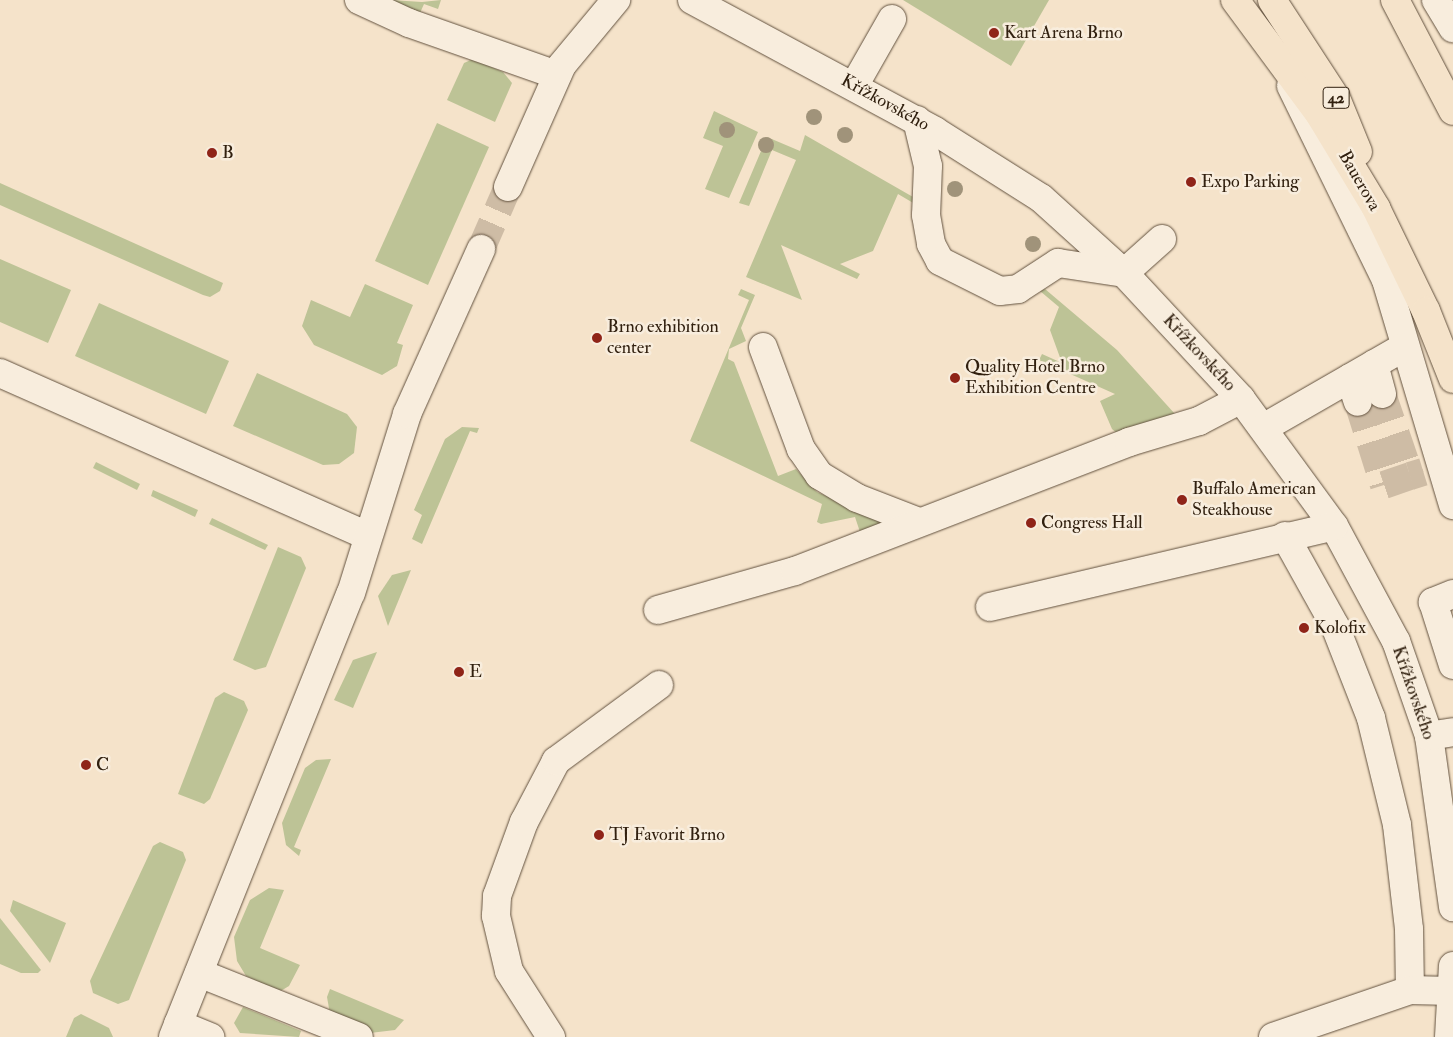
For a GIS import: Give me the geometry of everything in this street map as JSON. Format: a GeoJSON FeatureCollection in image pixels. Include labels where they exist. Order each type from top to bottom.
{"type":"FeatureCollection","features":[{"type":"Feature","properties":{"kind":"highway","name":"Bauerova"},"geometry":{"type":"LineString","coordinates":[[1235,0],[1274,48],[1376,208],[1426,310],[1453,379]]}},
{"type":"Feature","properties":{"kind":"highway","name":"42"},"geometry":{"type":"LineString","coordinates":[[1272,0],[1336,98],[1376,208]]}},
{"type":"Feature","properties":{"kind":"highway"},"geometry":{"type":"LineString","coordinates":[[1395,0],[1453,111]]}},
{"type":"Feature","properties":{"kind":"street"},"geometry":{"type":"LineString","coordinates":[[359,0],[409,23],[557,75]]}},
{"type":"Feature","properties":{"kind":"street"},"geometry":{"type":"LineString","coordinates":[[508,187],[557,75],[616,0]]}},
{"type":"Feature","properties":{"kind":"street","name":"Křížkovského"},"geometry":{"type":"LineString","coordinates":[[692,0],[726,9],[854,86],[917,120],[1041,198],[1124,273],[1242,399],[1265,428],[1334,526],[1396,641],[1441,734],[1453,907]]}},
{"type":"Feature","properties":{"kind":"street"},"geometry":{"type":"LineString","coordinates":[[1436,0],[1453,28]]}},
{"type":"Feature","properties":{"kind":"street"},"geometry":{"type":"LineString","coordinates":[[854,86],[892,19]]}},
{"type":"Feature","properties":{"kind":"street"},"geometry":{"type":"LineString","coordinates":[[1274,48],[1386,280],[1404,347],[1431,469],[1453,505]]}},
{"type":"Feature","properties":{"kind":"street"},"geometry":{"type":"LineString","coordinates":[[917,120],[928,166],[926,215],[931,244],[940,262],[1000,291],[1018,289],[1058,264],[1124,273],[1162,239]]}},
{"type":"Feature","properties":{"kind":"street"},"geometry":{"type":"LineString","coordinates":[[210,1037],[176,1031],[351,593],[407,414],[481,248]]}},
{"type":"Feature","properties":{"kind":"street"},"geometry":{"type":"LineString","coordinates":[[763,347],[801,449],[819,475],[858,498],[916,521]]}},
{"type":"Feature","properties":{"kind":"street"},"geometry":{"type":"LineString","coordinates":[[1265,428],[1363,391],[1374,364],[1404,347]]}},
{"type":"Feature","properties":{"kind":"street"},"geometry":{"type":"LineString","coordinates":[[0,373],[368,536]]}},
{"type":"Feature","properties":{"kind":"street"},"geometry":{"type":"LineString","coordinates":[[658,610],[795,571],[916,521],[1129,442],[1199,421],[1242,399]]}},
{"type":"Feature","properties":{"kind":"street"},"geometry":{"type":"LineString","coordinates":[[990,608],[1285,536],[1334,526]]}},
{"type":"Feature","properties":{"kind":"street"},"geometry":{"type":"LineString","coordinates":[[1285,536],[1335,626],[1371,718],[1397,825],[1411,948],[1410,990]]}},
{"type":"Feature","properties":{"kind":"street"},"geometry":{"type":"LineString","coordinates":[[1453,594],[1433,602],[1453,665]]}},
{"type":"Feature","properties":{"kind":"street"},"geometry":{"type":"LineString","coordinates":[[551,1037],[509,971],[496,916],[496,896],[524,822],[556,761],[659,685]]}},
{"type":"Feature","properties":{"kind":"street"},"geometry":{"type":"LineString","coordinates":[[199,973],[359,1037]]}},
{"type":"Feature","properties":{"kind":"street"},"geometry":{"type":"LineString","coordinates":[[1273,1037],[1410,990],[1452,978],[1449,1037]]}},
{"type":"Feature","properties":{"kind":"green space"},"geometry":{"type":"Polygon","coordinates":[[[391,0],[422,2],[441,0],[438,9],[424,4],[420,13],[391,0]]]}},
{"type":"Feature","properties":{"kind":"green space","name":"Kart Arena Brno"},"geometry":{"type":"Polygon","coordinates":[[[903,0],[1049,0],[1011,66],[903,0]]]}},
{"type":"Feature","properties":{"kind":"green space"},"geometry":{"type":"Polygon","coordinates":[[[473,59],[503,72],[512,83],[495,122],[447,100],[464,63],[473,59]]]}},
{"type":"Feature","properties":{"kind":"green space"},"geometry":{"type":"Polygon","coordinates":[[[714,111],[758,132],[729,198],[705,189],[723,146],[703,138],[714,111]]]}},
{"type":"Feature","properties":{"kind":"green space"},"geometry":{"type":"Polygon","coordinates":[[[437,123],[489,147],[428,285],[375,261],[437,123]]]}},
{"type":"Feature","properties":{"kind":"green space"},"geometry":{"type":"Polygon","coordinates":[[[805,135],[920,201],[920,207],[898,194],[873,251],[840,264],[860,274],[857,279],[781,245],[802,300],[746,277],[796,160],[772,150],[749,206],[739,203],[767,137],[800,151],[805,135]]]}},
{"type":"Feature","properties":{"kind":"green space"},"geometry":{"type":"Polygon","coordinates":[[[0,183],[223,283],[220,291],[210,297],[203,295],[0,205],[0,183]]]}},
{"type":"Feature","properties":{"kind":"green space"},"geometry":{"type":"Polygon","coordinates":[[[0,259],[71,290],[48,343],[0,322],[0,259]]]}},
{"type":"Feature","properties":{"kind":"green space"},"geometry":{"type":"Polygon","coordinates":[[[365,284],[413,305],[397,343],[403,345],[397,366],[382,375],[314,345],[302,326],[311,300],[350,317],[365,284]]]}},
{"type":"Feature","properties":{"kind":"green space"},"geometry":{"type":"Polygon","coordinates":[[[741,289],[755,295],[741,328],[746,341],[729,349],[728,359],[734,362],[778,476],[796,469],[817,492],[887,522],[861,535],[855,517],[821,524],[817,522],[822,504],[690,441],[749,300],[738,295],[741,289]]]}},
{"type":"Feature","properties":{"kind":"green space"},"geometry":{"type":"Polygon","coordinates":[[[1045,289],[1117,350],[1175,414],[1119,435],[1112,429],[1100,401],[1115,394],[1039,360],[1042,354],[1062,363],[1050,330],[1059,307],[1040,291],[1045,289]]]}},
{"type":"Feature","properties":{"kind":"green space"},"geometry":{"type":"Polygon","coordinates":[[[99,303],[229,361],[206,414],[75,356],[99,303]]]}},
{"type":"Feature","properties":{"kind":"green space"},"geometry":{"type":"Polygon","coordinates":[[[257,373],[347,414],[357,427],[354,453],[339,464],[323,465],[233,426],[257,373]]]}},
{"type":"Feature","properties":{"kind":"green space"},"geometry":{"type":"Polygon","coordinates":[[[462,427],[479,428],[477,433],[470,431],[422,544],[412,539],[422,515],[414,510],[445,439],[462,427]]]}},
{"type":"Feature","properties":{"kind":"green space"},"geometry":{"type":"Polygon","coordinates":[[[96,462],[140,484],[137,490],[93,468],[96,462]]]}},
{"type":"Feature","properties":{"kind":"green space"},"geometry":{"type":"Polygon","coordinates":[[[153,490],[198,510],[195,517],[151,496],[153,490]]]}},
{"type":"Feature","properties":{"kind":"green space"},"geometry":{"type":"Polygon","coordinates":[[[212,518],[268,545],[265,550],[209,524],[212,518]]]}},
{"type":"Feature","properties":{"kind":"green space"},"geometry":{"type":"Polygon","coordinates":[[[278,547],[301,557],[306,568],[266,667],[255,670],[233,660],[278,547]]]}},
{"type":"Feature","properties":{"kind":"green space"},"geometry":{"type":"Polygon","coordinates":[[[411,570],[388,626],[378,596],[392,575],[411,570]]]}},
{"type":"Feature","properties":{"kind":"green space"},"geometry":{"type":"Polygon","coordinates":[[[377,652],[353,708],[334,700],[353,660],[377,652]]]}},
{"type":"Feature","properties":{"kind":"green space"},"geometry":{"type":"Polygon","coordinates":[[[224,692],[244,701],[248,710],[210,799],[204,804],[178,794],[215,698],[224,692]]]}},
{"type":"Feature","properties":{"kind":"green space"},"geometry":{"type":"Polygon","coordinates":[[[331,759],[294,847],[301,850],[299,856],[286,845],[282,823],[305,768],[316,760],[331,759]]]}},
{"type":"Feature","properties":{"kind":"green space"},"geometry":{"type":"Polygon","coordinates":[[[160,842],[183,852],[186,860],[129,1000],[118,1004],[93,993],[90,981],[153,846],[160,842]]]}},
{"type":"Feature","properties":{"kind":"green space"},"geometry":{"type":"Polygon","coordinates":[[[269,888],[284,890],[260,948],[300,965],[289,986],[279,992],[246,976],[237,961],[234,937],[250,900],[269,888]]]}},
{"type":"Feature","properties":{"kind":"green space"},"geometry":{"type":"Polygon","coordinates":[[[13,900],[66,923],[50,963],[10,911],[13,900]]]}},
{"type":"Feature","properties":{"kind":"green space"},"geometry":{"type":"Polygon","coordinates":[[[0,918],[41,970],[38,973],[21,973],[0,964],[0,918]]]}},
{"type":"Feature","properties":{"kind":"green space"},"geometry":{"type":"Polygon","coordinates":[[[330,989],[404,1020],[395,1030],[370,1033],[330,1014],[327,997],[330,989]]]}},
{"type":"Feature","properties":{"kind":"green space"},"geometry":{"type":"Polygon","coordinates":[[[243,1007],[301,1031],[299,1037],[240,1033],[234,1023],[243,1007]]]}},
{"type":"Feature","properties":{"kind":"green space"},"geometry":{"type":"Polygon","coordinates":[[[81,1014],[109,1028],[113,1037],[66,1037],[74,1018],[81,1014]]]}},
{"type":"Feature","properties":{"kind":"tunnel"},"geometry":{"type":"LineString","coordinates":[[481,249],[508,187]]}},
{"type":"Feature","properties":{"kind":"tunnel"},"geometry":{"type":"LineString","coordinates":[[1382,394],[1410,476],[1423,472]]}},
{"type":"Feature","properties":{"kind":"tunnel"},"geometry":{"type":"LineString","coordinates":[[1358,402],[1384,485],[1410,476]]}},
{"type":"Feature","properties":{"kind":"place","name":"Kart Arena Brno"},"geometry":{"type":"Point","coordinates":[994,33]}},
{"type":"Feature","properties":{"kind":"place","name":"B"},"geometry":{"type":"Point","coordinates":[212,153]}},
{"type":"Feature","properties":{"kind":"place","name":"Expo Parking"},"geometry":{"type":"Point","coordinates":[1191,182]}},
{"type":"Feature","properties":{"kind":"place","name":"Brno exhibition center"},"geometry":{"type":"Point","coordinates":[597,338]}},
{"type":"Feature","properties":{"kind":"place","name":"Quality Hotel Brno Exhibition Centre"},"geometry":{"type":"Point","coordinates":[955,378]}},
{"type":"Feature","properties":{"kind":"place","name":"Buffalo American Steakhouse"},"geometry":{"type":"Point","coordinates":[1182,500]}},
{"type":"Feature","properties":{"kind":"place","name":"Congress Hall"},"geometry":{"type":"Point","coordinates":[1031,523]}},
{"type":"Feature","properties":{"kind":"place","name":"Kolofix"},"geometry":{"type":"Point","coordinates":[1304,628]}},
{"type":"Feature","properties":{"kind":"place","name":"E"},"geometry":{"type":"Point","coordinates":[459,672]}},
{"type":"Feature","properties":{"kind":"place","name":"C"},"geometry":{"type":"Point","coordinates":[86,765]}},
{"type":"Feature","properties":{"kind":"place","name":"TJ Favorit Brno"},"geometry":{"type":"Point","coordinates":[599,835]}}]}
